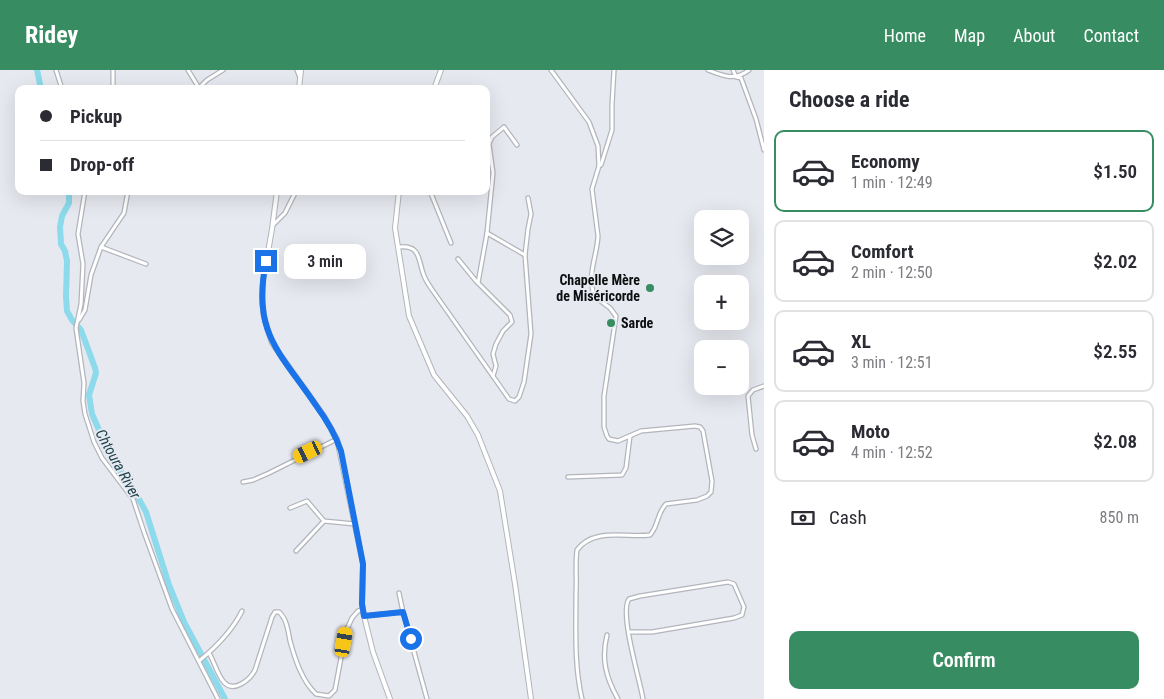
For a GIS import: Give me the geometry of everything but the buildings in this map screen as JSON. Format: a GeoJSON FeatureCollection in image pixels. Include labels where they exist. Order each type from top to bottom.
{"type":"FeatureCollection","features":[{"type":"Feature","properties":{"kind":"street"},"geometry":{"type":"LineString","coordinates":[[56,70],[61,85]]}},
{"type":"Feature","properties":{"kind":"street"},"geometry":{"type":"LineString","coordinates":[[113,70],[113,85]]}},
{"type":"Feature","properties":{"kind":"street"},"geometry":{"type":"LineString","coordinates":[[188,70],[197,85]]}},
{"type":"Feature","properties":{"kind":"street"},"geometry":{"type":"LineString","coordinates":[[202,85],[206,80],[223,70]]}},
{"type":"Feature","properties":{"kind":"street"},"geometry":{"type":"LineString","coordinates":[[297,70],[300,78]]}},
{"type":"Feature","properties":{"kind":"street"},"geometry":{"type":"LineString","coordinates":[[299,85],[301,70]]}},
{"type":"Feature","properties":{"kind":"street"},"geometry":{"type":"LineString","coordinates":[[436,85],[442,70]]}},
{"type":"Feature","properties":{"kind":"street"},"geometry":{"type":"LineString","coordinates":[[550,70],[582,111],[592,128],[598,146],[599,166]]}},
{"type":"Feature","properties":{"kind":"street"},"geometry":{"type":"LineString","coordinates":[[582,699],[578,680],[576,629],[577,550],[590,540],[602,535],[650,535],[660,510],[666,504],[702,499],[709,494],[712,486],[703,431],[700,427],[648,430],[618,441],[607,436],[604,428],[604,396],[616,316],[610,308],[592,293],[592,267],[598,236],[592,189],[612,130],[614,70]]}},
{"type":"Feature","properties":{"kind":"street"},"geometry":{"type":"LineString","coordinates":[[708,70],[725,76],[741,78],[756,120],[764,150]]}},
{"type":"Feature","properties":{"kind":"street"},"geometry":{"type":"LineString","coordinates":[[733,70],[736,77]]}},
{"type":"Feature","properties":{"kind":"street"},"geometry":{"type":"LineString","coordinates":[[736,77],[749,70]]}},
{"type":"Feature","properties":{"kind":"street"},"geometry":{"type":"LineString","coordinates":[[490,142],[492,137],[504,127],[517,145]]}},
{"type":"Feature","properties":{"kind":"street"},"geometry":{"type":"LineString","coordinates":[[478,283],[487,233],[493,173],[490,151]]}},
{"type":"Feature","properties":{"kind":"street"},"geometry":{"type":"LineString","coordinates":[[84,195],[78,234],[82,264],[82,304],[76,328],[84,383],[82,401],[90,432],[102,458],[133,498],[169,601],[179,624],[226,686],[235,687],[243,683],[255,670],[272,617],[275,612],[279,612],[286,622],[296,658],[307,682],[316,694],[329,696],[335,690],[347,626],[358,610],[362,610]]}},
{"type":"Feature","properties":{"kind":"street"},"geometry":{"type":"LineString","coordinates":[[78,322],[85,310],[91,276],[100,247],[124,213],[127,195]]}},
{"type":"Feature","properties":{"kind":"street"},"geometry":{"type":"LineString","coordinates":[[277,195],[262,293],[266,326],[277,350],[324,416],[337,439],[363,564],[362,610],[390,699]]}},
{"type":"Feature","properties":{"kind":"street"},"geometry":{"type":"LineString","coordinates":[[273,225],[285,213],[294,195]]}},
{"type":"Feature","properties":{"kind":"street"},"geometry":{"type":"LineString","coordinates":[[399,195],[395,228],[408,311],[416,335],[434,375],[466,416],[478,435],[500,491],[531,699]]}},
{"type":"Feature","properties":{"kind":"street"},"geometry":{"type":"LineString","coordinates":[[432,195],[451,243]]}},
{"type":"Feature","properties":{"kind":"street"},"geometry":{"type":"LineString","coordinates":[[399,247],[410,248],[416,252],[426,280],[512,401],[517,399],[524,382],[531,334],[525,255],[532,214],[528,198]]}},
{"type":"Feature","properties":{"kind":"street"},"geometry":{"type":"LineString","coordinates":[[487,233],[525,255]]}},
{"type":"Feature","properties":{"kind":"street"},"geometry":{"type":"LineString","coordinates":[[100,247],[146,264]]}},
{"type":"Feature","properties":{"kind":"street"},"geometry":{"type":"LineString","coordinates":[[458,260],[510,315],[512,322],[503,331],[493,354],[496,366],[493,376]]}},
{"type":"Feature","properties":{"kind":"street"},"geometry":{"type":"LineString","coordinates":[[756,449],[752,435],[748,396],[754,390],[764,386]]}},
{"type":"Feature","properties":{"kind":"street"},"geometry":{"type":"LineString","coordinates":[[568,477],[622,475],[626,468],[630,436]]}},
{"type":"Feature","properties":{"kind":"street"},"geometry":{"type":"LineString","coordinates":[[243,482],[269,474],[337,439]]}},
{"type":"Feature","properties":{"kind":"street"},"geometry":{"type":"LineString","coordinates":[[290,508],[307,501],[324,521],[355,524]]}},
{"type":"Feature","properties":{"kind":"street"},"geometry":{"type":"LineString","coordinates":[[296,551],[324,521]]}},
{"type":"Feature","properties":{"kind":"street"},"geometry":{"type":"LineString","coordinates":[[629,632],[652,632],[734,618],[742,615],[744,607],[734,584],[728,582],[633,597],[627,601],[626,605],[629,632],[633,662],[643,699]]}},
{"type":"Feature","properties":{"kind":"street"},"geometry":{"type":"LineString","coordinates":[[399,593],[427,699]]}},
{"type":"Feature","properties":{"kind":"street"},"geometry":{"type":"LineString","coordinates":[[204,657],[237,620],[242,611]]}},
{"type":"Feature","properties":{"kind":"street"},"geometry":{"type":"LineString","coordinates":[[364,616],[403,612]]}},
{"type":"Feature","properties":{"kind":"street"},"geometry":{"type":"LineString","coordinates":[[607,635],[604,649],[605,666],[611,687],[618,699]]}},
{"type":"Feature","properties":{"kind":"street"},"geometry":{"type":"LineString","coordinates":[[204,657],[218,699]]}},
{"type":"Feature","properties":{"kind":"waterway","name":"Chtoura River"},"geometry":{"type":"LineString","coordinates":[[37,70],[40,85]]}},
{"type":"Feature","properties":{"kind":"waterway","name":"Chtoura River"},"geometry":{"type":"LineString","coordinates":[[69,195],[69,203],[62,216],[60,227],[61,244],[67,261],[67,311],[81,330],[95,368],[96,373],[89,395],[92,414],[110,455],[146,512],[169,585],[184,622],[225,699]]}},
{"type":"Feature","properties":{"kind":"place","name":"Chapelle Mère de Miséricorde"},"geometry":{"type":"Point","coordinates":[650,288]}},
{"type":"Feature","properties":{"kind":"place","name":"Sarde"},"geometry":{"type":"Point","coordinates":[611,323]}},
{"type":"Feature","properties":{"kind":"route"},"geometry":{"type":"LineString","coordinates":[[266,261],[262,281],[262,300],[268,335],[324,416],[337,439],[341,451],[363,564],[364,589],[362,604],[364,616],[403,612],[411,639]]}}]}
